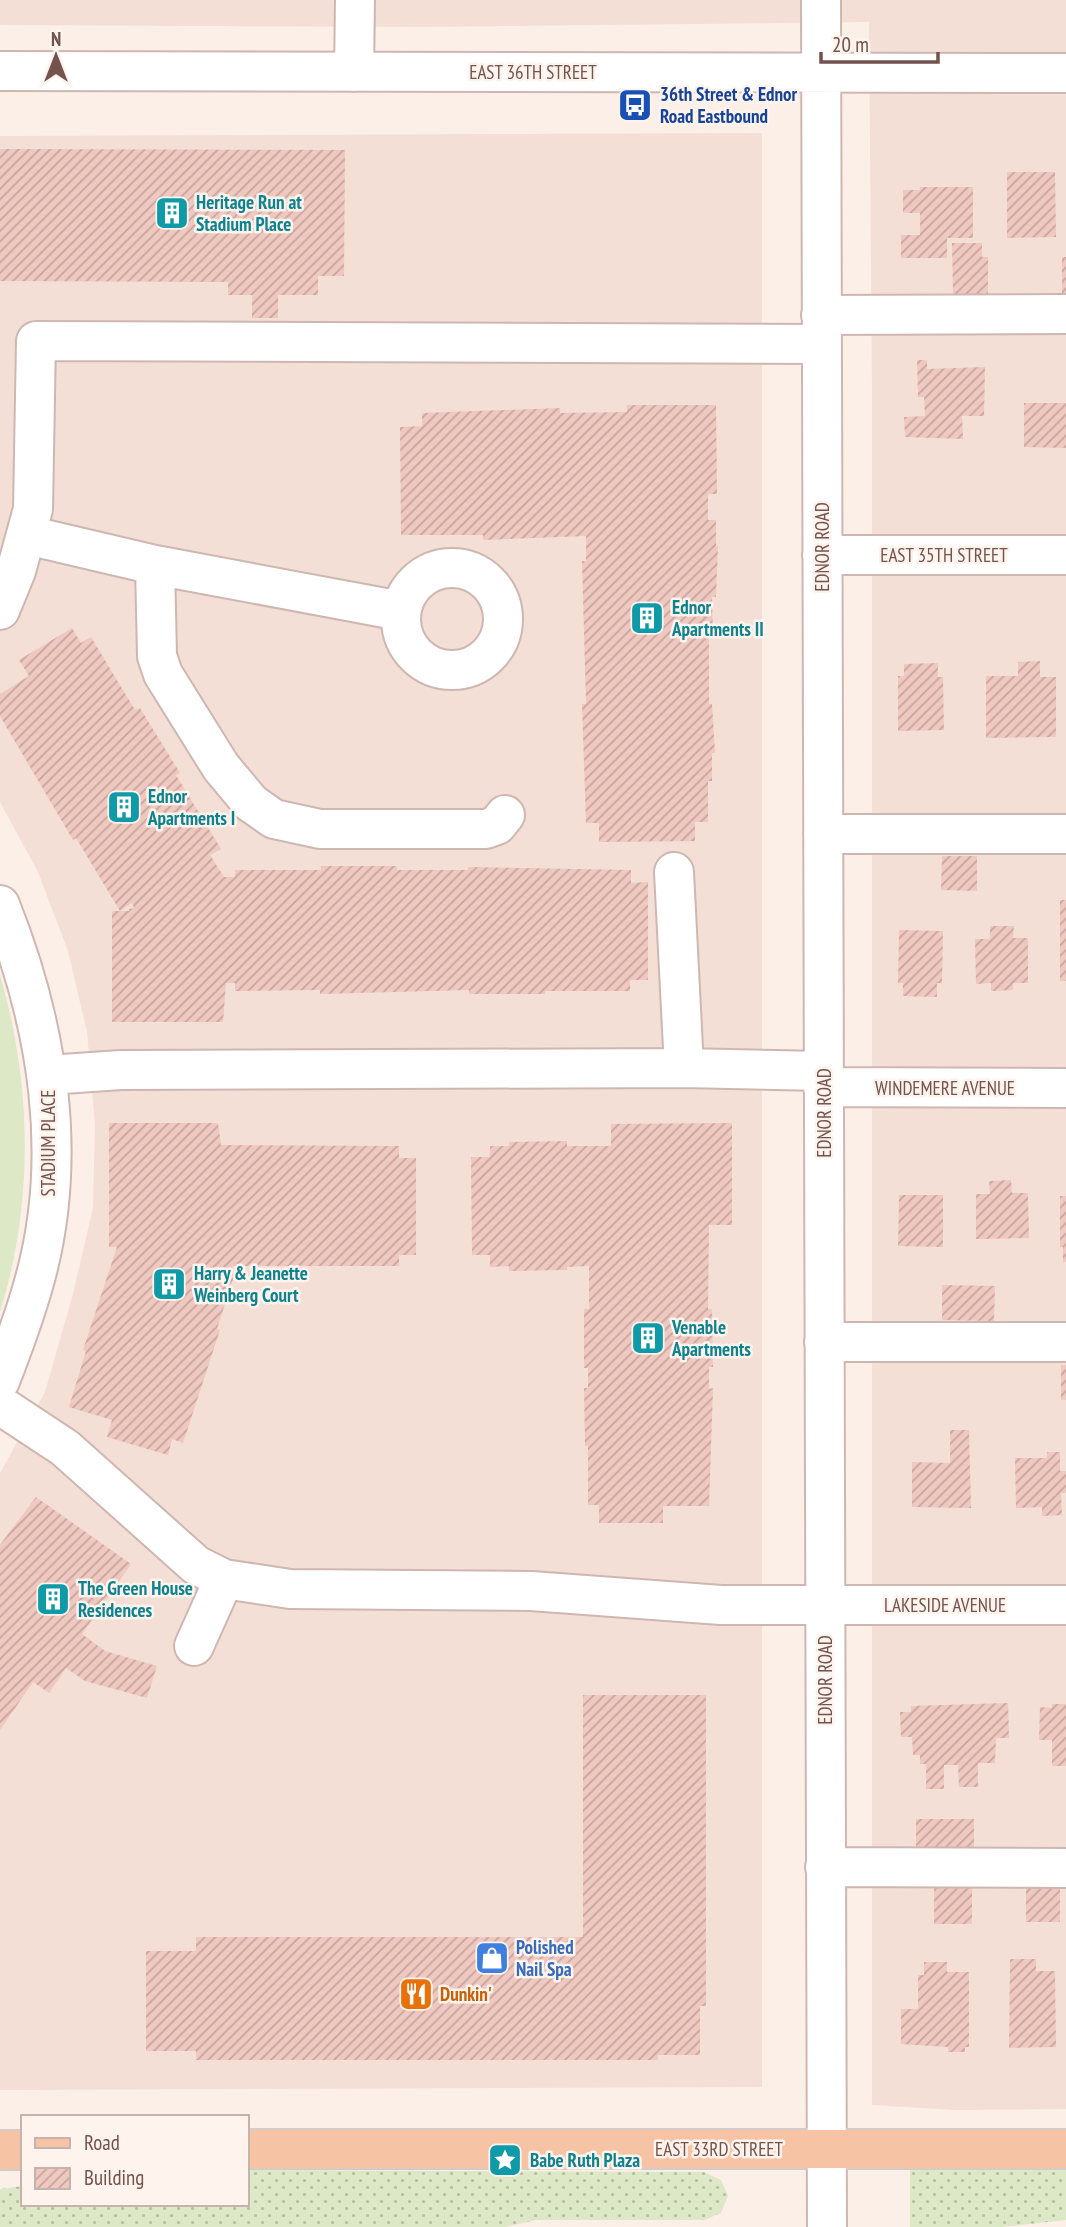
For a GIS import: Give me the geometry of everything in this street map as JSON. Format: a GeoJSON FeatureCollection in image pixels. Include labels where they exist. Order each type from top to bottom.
{"type":"FeatureCollection","features":[{"type":"Feature","properties":{"kind":"main road","name":"EAST 33RD STREET"},"geometry":{"type":"LineString","coordinates":[[248,2149],[1066,2149]]}},
{"type":"Feature","properties":{"kind":"main road"},"geometry":{"type":"LineString","coordinates":[[0,2150],[21,2150]]}},
{"type":"Feature","properties":{"kind":"street"},"geometry":{"type":"LineString","coordinates":[[354,72],[355,0]]}},
{"type":"Feature","properties":{"kind":"street","name":"EDNOR ROAD"},"geometry":{"type":"LineString","coordinates":[[821,0],[827,2227]]}},
{"type":"Feature","properties":{"kind":"street","name":"EAST 36TH STREET"},"geometry":{"type":"LineString","coordinates":[[0,71],[1066,73]]}},
{"type":"Feature","properties":{"kind":"street"},"geometry":{"type":"LineString","coordinates":[[0,610],[27,535],[36,481],[36,341],[822,329],[1066,314]]}},
{"type":"Feature","properties":{"kind":"street"},"geometry":{"type":"LineString","coordinates":[[27,535],[155,565],[401,611]]}},
{"type":"Feature","properties":{"kind":"street","name":"EAST 35TH STREET"},"geometry":{"type":"LineString","coordinates":[[822,555],[1066,555]]}},
{"type":"Feature","properties":{"kind":"street"},"geometry":{"type":"LineString","coordinates":[[155,565],[157,656],[163,674],[221,768],[251,803],[274,819],[320,829],[486,829],[497,825],[505,815]]}},
{"type":"Feature","properties":{"kind":"street"},"geometry":{"type":"LineString","coordinates":[[823,834],[1066,834]]}},
{"type":"Feature","properties":{"kind":"street"},"geometry":{"type":"LineString","coordinates":[[674,872],[684,1068]]}},
{"type":"Feature","properties":{"kind":"street","name":"STADIUM PLACE"},"geometry":{"type":"LineString","coordinates":[[0,905],[20,956],[37,1016],[48,1075],[51,1171],[46,1227],[34,1284],[0,1381]]}},
{"type":"Feature","properties":{"kind":"street","name":"WINDEMERE AVENUE"},"geometry":{"type":"LineString","coordinates":[[48,1075],[121,1070],[684,1068],[824,1079],[1066,1088]]}},
{"type":"Feature","properties":{"kind":"street"},"geometry":{"type":"LineString","coordinates":[[824,1342],[1066,1342]]}},
{"type":"Feature","properties":{"kind":"street","name":"LAKESIDE AVENUE"},"geometry":{"type":"LineString","coordinates":[[0,1405],[65,1448],[196,1565],[224,1579],[290,1589],[531,1591],[721,1605],[1066,1605]]}},
{"type":"Feature","properties":{"kind":"street"},"geometry":{"type":"LineString","coordinates":[[194,1646],[224,1579]]}},
{"type":"Feature","properties":{"kind":"street"},"geometry":{"type":"LineString","coordinates":[[825,1867],[1066,1868]]}},
{"type":"Feature","properties":{"kind":"shaded area"},"geometry":{"type":"Polygon","coordinates":[[[0,0],[1066,0],[1066,2109],[955,2110],[872,2105],[872,392],[869,22],[418,27],[0,25],[0,0]]]}},
{"type":"Feature","properties":{"kind":"shaded area"},"geometry":{"type":"Polygon","coordinates":[[[762,133],[762,2087],[0,2090],[0,1473],[45,1392],[73,1294],[93,1208],[95,1125],[87,1032],[68,951],[38,872],[0,802],[0,136],[762,133]]]}},
{"type":"Feature","properties":{"kind":"green space"},"geometry":{"type":"Polygon","coordinates":[[[0,975],[18,1059],[25,1143],[19,1228],[0,1312],[0,975]]]}},
{"type":"Feature","properties":{"kind":"green space"},"geometry":{"type":"Polygon","coordinates":[[[248,2170],[704,2172],[721,2180],[728,2196],[721,2213],[704,2220],[536,2220],[505,2227],[0,2227],[0,2189],[21,2186],[21,2206],[248,2206],[248,2170]]]}},
{"type":"Feature","properties":{"kind":"green space"},"geometry":{"type":"Polygon","coordinates":[[[910,2170],[1066,2170],[1066,2220],[1001,2227],[910,2227],[910,2170]]]}},
{"type":"Feature","properties":{"kind":"building","name":"Heritage Run at Stadium Place"},"geometry":{"type":"Polygon","coordinates":[[[0,149],[345,150],[344,276],[318,276],[318,295],[278,295],[278,318],[252,318],[252,295],[228,295],[228,282],[0,281],[0,149]]]}},
{"type":"Feature","properties":{"kind":"building"},"geometry":{"type":"Polygon","coordinates":[[[1007,172],[1055,172],[1056,237],[1007,238],[1007,172]]]}},
{"type":"Feature","properties":{"kind":"building"},"geometry":{"type":"Polygon","coordinates":[[[920,187],[973,187],[973,238],[947,238],[947,258],[901,258],[901,235],[920,235],[920,213],[903,213],[903,190],[920,190],[920,187]]]}},
{"type":"Feature","properties":{"kind":"building"},"geometry":{"type":"Polygon","coordinates":[[[952,243],[982,243],[982,257],[988,257],[988,295],[953,296],[952,243]]]}},
{"type":"Feature","properties":{"kind":"building"},"geometry":{"type":"Polygon","coordinates":[[[1062,257],[1066,257],[1066,295],[1062,295],[1062,257]]]}},
{"type":"Feature","properties":{"kind":"building"},"geometry":{"type":"Polygon","coordinates":[[[917,360],[927,360],[927,369],[985,367],[984,416],[962,416],[963,439],[905,437],[904,417],[925,416],[924,397],[918,397],[917,360]]]}},
{"type":"Feature","properties":{"kind":"building"},"geometry":{"type":"Polygon","coordinates":[[[1024,403],[1066,403],[1066,448],[1024,447],[1024,403]]]}},
{"type":"Feature","properties":{"kind":"building","name":"Ednor Apartments II"},"geometry":{"type":"Polygon","coordinates":[[[627,405],[716,405],[717,494],[708,494],[708,520],[716,520],[718,546],[716,597],[712,597],[713,638],[709,638],[709,704],[712,704],[715,753],[712,753],[712,781],[708,781],[708,822],[695,822],[695,841],[599,842],[599,823],[586,823],[582,704],[586,704],[582,561],[586,561],[586,536],[483,540],[483,535],[401,535],[400,427],[422,426],[422,413],[560,408],[560,413],[627,412],[627,405]]]}},
{"type":"Feature","properties":{"kind":"building","name":"Ednor Apartments I"},"geometry":{"type":"Polygon","coordinates":[[[72,628],[81,643],[91,637],[135,710],[140,708],[180,773],[176,775],[221,849],[210,855],[224,877],[235,877],[235,870],[321,870],[321,866],[397,866],[397,870],[468,870],[468,867],[631,870],[631,883],[648,882],[648,980],[630,980],[630,991],[545,991],[545,994],[469,994],[469,990],[320,994],[320,990],[235,991],[235,983],[226,983],[223,1022],[112,1022],[112,911],[120,911],[76,838],[73,840],[0,716],[0,694],[29,676],[19,660],[72,628]],[[132,903],[120,911],[134,908],[132,903]]]}},
{"type":"Feature","properties":{"kind":"building"},"geometry":{"type":"Polygon","coordinates":[[[1040,661],[1040,677],[1056,677],[1056,737],[986,738],[986,676],[1018,676],[1018,662],[1040,661]]]}},
{"type":"Feature","properties":{"kind":"building"},"geometry":{"type":"Polygon","coordinates":[[[938,663],[938,677],[943,677],[944,730],[898,731],[898,676],[904,676],[904,664],[938,663]]]}},
{"type":"Feature","properties":{"kind":"building"},"geometry":{"type":"Polygon","coordinates":[[[942,856],[977,856],[977,891],[941,890],[942,856]]]}},
{"type":"Feature","properties":{"kind":"building"},"geometry":{"type":"Polygon","coordinates":[[[1060,900],[1066,900],[1066,981],[1060,981],[1060,900]]]}},
{"type":"Feature","properties":{"kind":"building"},"geometry":{"type":"Polygon","coordinates":[[[990,926],[1014,926],[1013,938],[1028,938],[1028,983],[1013,983],[1013,990],[991,991],[991,983],[976,984],[975,939],[990,939],[990,926]]]}},
{"type":"Feature","properties":{"kind":"building"},"geometry":{"type":"Polygon","coordinates":[[[899,930],[943,931],[942,983],[937,983],[937,997],[903,996],[903,983],[898,983],[899,930]]]}},
{"type":"Feature","properties":{"kind":"building","name":"Harry & Jeanette Weinberg Court"},"geometry":{"type":"Polygon","coordinates":[[[109,1123],[218,1123],[221,1145],[399,1146],[399,1158],[416,1158],[416,1255],[399,1255],[399,1266],[233,1266],[231,1272],[235,1273],[217,1329],[220,1330],[183,1443],[172,1439],[168,1455],[107,1437],[112,1420],[69,1407],[86,1351],[83,1350],[117,1247],[109,1247],[109,1123]]]}},
{"type":"Feature","properties":{"kind":"building","name":"Venable Apartments"},"geometry":{"type":"Polygon","coordinates":[[[732,1123],[732,1225],[709,1225],[708,1309],[712,1309],[713,1367],[709,1367],[709,1389],[713,1388],[709,1506],[663,1506],[663,1523],[599,1523],[599,1505],[588,1505],[588,1446],[585,1446],[584,1388],[588,1388],[588,1368],[584,1368],[584,1309],[589,1309],[589,1266],[567,1267],[567,1270],[509,1271],[509,1266],[490,1267],[490,1255],[472,1255],[471,1157],[490,1157],[490,1146],[509,1146],[509,1142],[567,1141],[567,1146],[611,1146],[611,1124],[732,1123]]]}},
{"type":"Feature","properties":{"kind":"building"},"geometry":{"type":"Polygon","coordinates":[[[1011,1180],[1012,1193],[1028,1193],[1029,1238],[976,1239],[976,1194],[990,1194],[989,1181],[1011,1180]]]}},
{"type":"Feature","properties":{"kind":"building"},"geometry":{"type":"Polygon","coordinates":[[[899,1195],[943,1195],[943,1247],[898,1246],[899,1195]]]}},
{"type":"Feature","properties":{"kind":"building"},"geometry":{"type":"Polygon","coordinates":[[[1060,1196],[1066,1196],[1066,1262],[1063,1262],[1063,1247],[1060,1247],[1060,1196]]]}},
{"type":"Feature","properties":{"kind":"building"},"geometry":{"type":"Polygon","coordinates":[[[942,1285],[995,1286],[994,1321],[942,1320],[942,1285]]]}},
{"type":"Feature","properties":{"kind":"building"},"geometry":{"type":"Polygon","coordinates":[[[1061,1365],[1066,1365],[1066,1400],[1061,1400],[1061,1365]]]}},
{"type":"Feature","properties":{"kind":"building"},"geometry":{"type":"Polygon","coordinates":[[[950,1430],[969,1430],[971,1508],[912,1507],[912,1462],[950,1463],[950,1430]]]}},
{"type":"Feature","properties":{"kind":"building"},"geometry":{"type":"Polygon","coordinates":[[[1047,1452],[1060,1452],[1060,1471],[1066,1471],[1066,1493],[1061,1493],[1062,1515],[1042,1516],[1042,1507],[1016,1508],[1015,1458],[1047,1458],[1047,1452]]]}},
{"type":"Feature","properties":{"kind":"building","name":"The Green House Residences"},"geometry":{"type":"Polygon","coordinates":[[[36,1497],[131,1564],[82,1634],[105,1651],[157,1666],[147,1698],[85,1681],[66,1668],[49,1693],[33,1682],[0,1730],[0,1545],[36,1497]]]}},
{"type":"Feature","properties":{"kind":"building"},"geometry":{"type":"Polygon","coordinates":[[[583,1695],[706,1695],[706,2006],[700,2006],[700,2055],[658,2055],[658,2060],[196,2060],[196,2051],[146,2051],[146,1951],[196,1951],[196,1937],[583,1937],[583,1695]]]}},
{"type":"Feature","properties":{"kind":"building"},"geometry":{"type":"Polygon","coordinates":[[[1008,1703],[1009,1738],[996,1738],[995,1763],[978,1763],[978,1787],[959,1787],[958,1765],[944,1765],[944,1789],[926,1789],[926,1764],[920,1764],[920,1755],[913,1755],[912,1737],[901,1737],[900,1712],[911,1712],[911,1706],[1008,1703]]]}},
{"type":"Feature","properties":{"kind":"building"},"geometry":{"type":"Polygon","coordinates":[[[1052,1704],[1066,1704],[1066,1766],[1052,1766],[1052,1740],[1039,1740],[1040,1707],[1052,1708],[1052,1704]]]}},
{"type":"Feature","properties":{"kind":"building"},"geometry":{"type":"Polygon","coordinates":[[[916,1819],[974,1819],[974,1853],[916,1852],[916,1819]]]}},
{"type":"Feature","properties":{"kind":"building"},"geometry":{"type":"Polygon","coordinates":[[[934,1887],[972,1887],[972,1924],[934,1924],[934,1887]]]}},
{"type":"Feature","properties":{"kind":"building"},"geometry":{"type":"Polygon","coordinates":[[[1026,1888],[1060,1888],[1060,1922],[1026,1922],[1026,1888]]]}},
{"type":"Feature","properties":{"kind":"building"},"geometry":{"type":"Polygon","coordinates":[[[1010,1959],[1036,1959],[1036,1971],[1055,1971],[1056,2047],[1009,2048],[1010,1959]]]}},
{"type":"Feature","properties":{"kind":"building"},"geometry":{"type":"Polygon","coordinates":[[[924,1962],[947,1962],[947,1972],[969,1972],[969,2047],[965,2047],[965,2052],[948,2052],[948,2047],[901,2044],[901,2009],[918,2009],[918,1975],[924,1975],[924,1962]]]}},
{"type":"Feature","properties":{"kind":"place","name":"36th Street & Ednor Road Eastbound"},"geometry":{"type":"Point","coordinates":[635,105]}},
{"type":"Feature","properties":{"kind":"place","name":"Heritage Run at Stadium Place"},"geometry":{"type":"Point","coordinates":[172,213]}},
{"type":"Feature","properties":{"kind":"place","name":"Ednor Apartments II"},"geometry":{"type":"Point","coordinates":[647,618]}},
{"type":"Feature","properties":{"kind":"place","name":"Ednor Apartments I"},"geometry":{"type":"Point","coordinates":[124,807]}},
{"type":"Feature","properties":{"kind":"place","name":"Harry & Jeanette Weinberg Court"},"geometry":{"type":"Point","coordinates":[169,1284]}},
{"type":"Feature","properties":{"kind":"place","name":"Venable Apartments"},"geometry":{"type":"Point","coordinates":[648,1338]}},
{"type":"Feature","properties":{"kind":"place","name":"The Green House Residences"},"geometry":{"type":"Point","coordinates":[53,1599]}},
{"type":"Feature","properties":{"kind":"place","name":"Polished Nail Spa"},"geometry":{"type":"Point","coordinates":[492,1958]}},
{"type":"Feature","properties":{"kind":"place","name":"Dunkin'"},"geometry":{"type":"Point","coordinates":[416,1994]}},
{"type":"Feature","properties":{"kind":"place","name":"Babe Ruth Plaza"},"geometry":{"type":"Point","coordinates":[505,2160]}}]}
